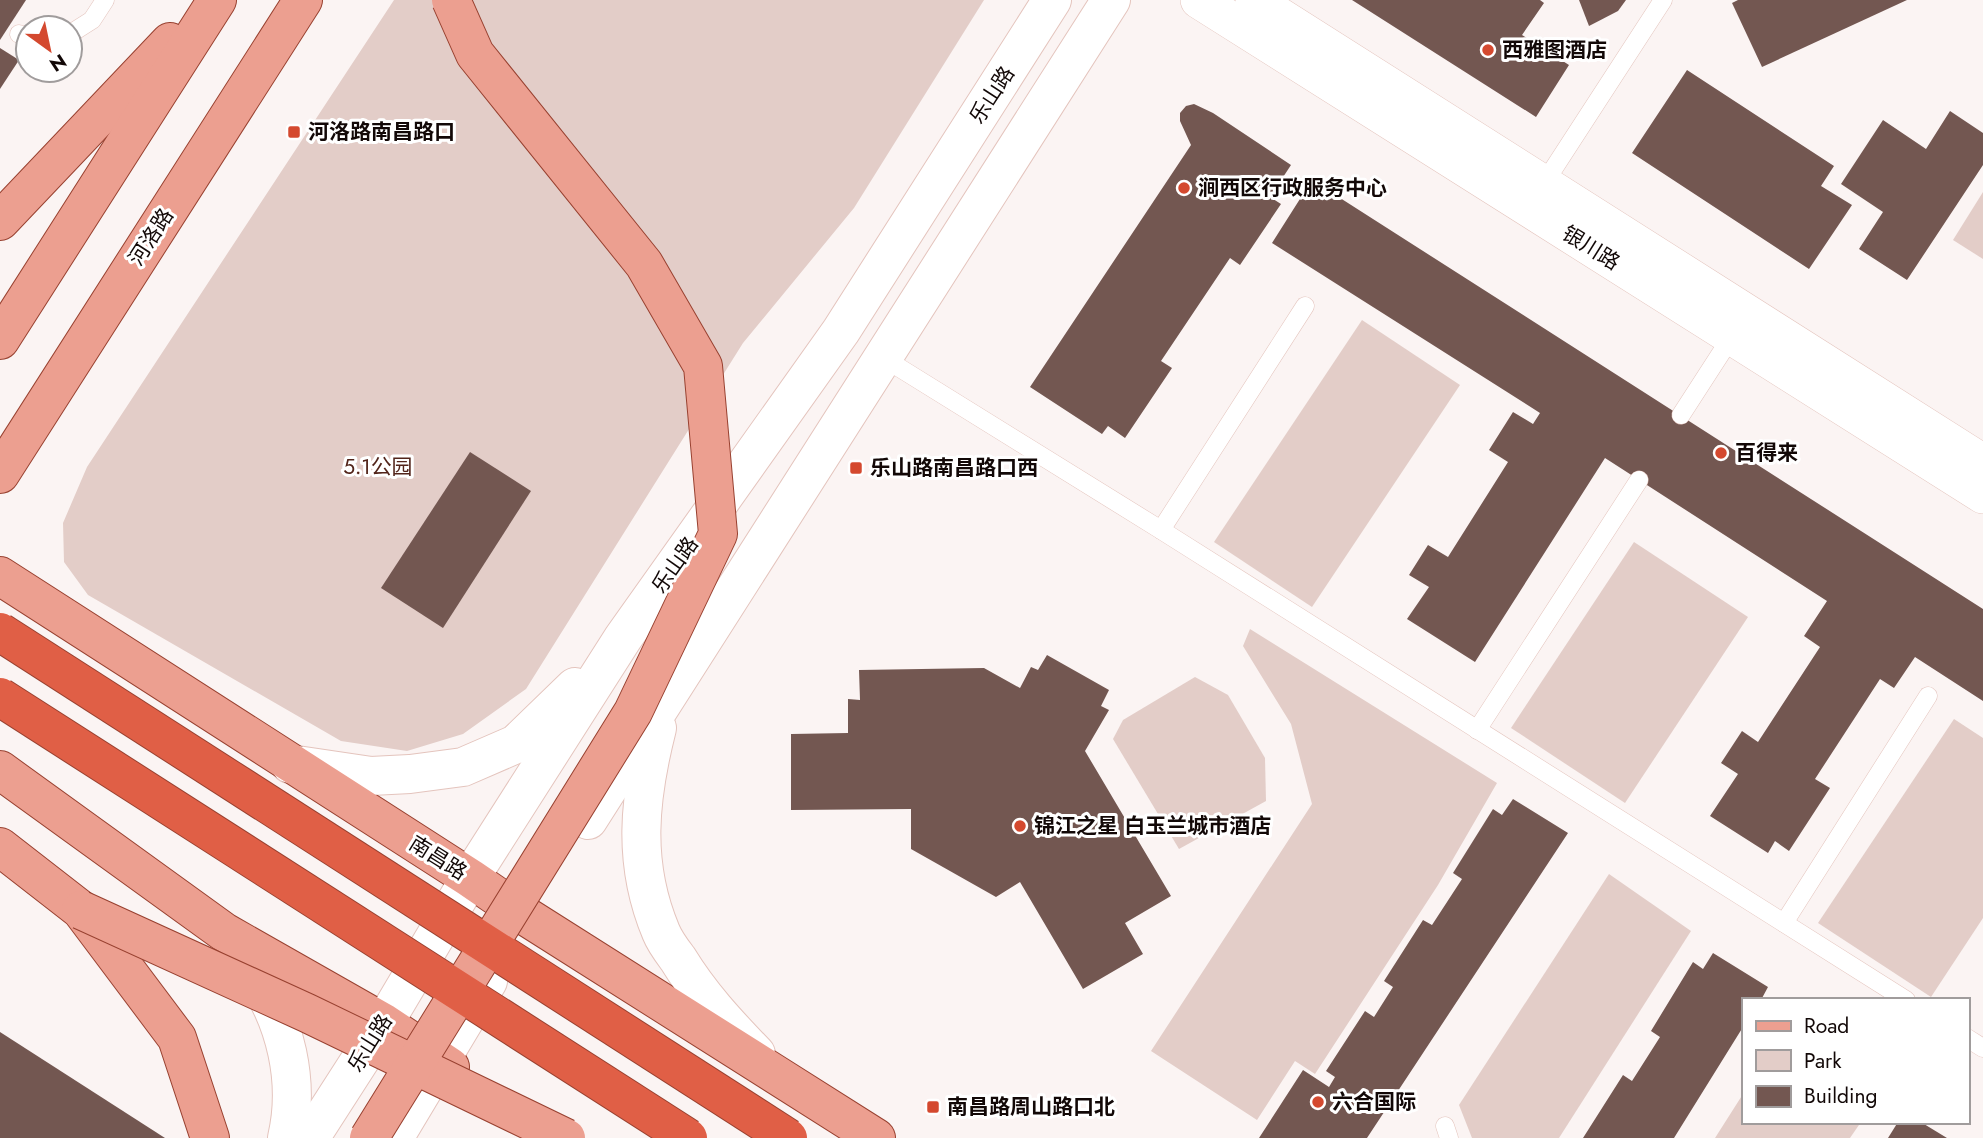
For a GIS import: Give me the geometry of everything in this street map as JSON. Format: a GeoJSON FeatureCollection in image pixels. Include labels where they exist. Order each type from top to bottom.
{"type":"FeatureCollection","features":[{"type":"Feature","properties":{"kind":"highway"},"geometry":{"type":"LineString","coordinates":[[0,632],[789,1138]]}},
{"type":"Feature","properties":{"kind":"highway"},"geometry":{"type":"LineString","coordinates":[[0,697],[688,1138]]}},
{"type":"Feature","properties":{"kind":"main road"},"geometry":{"type":"LineString","coordinates":[[0,221],[210,0]]}},
{"type":"Feature","properties":{"kind":"main road"},"geometry":{"type":"LineString","coordinates":[[0,340],[217,0]]}},
{"type":"Feature","properties":{"kind":"main road","name":"河洛路"},"geometry":{"type":"LineString","coordinates":[[0,474],[303,0]]}},
{"type":"Feature","properties":{"kind":"main road"},"geometry":{"type":"LineString","coordinates":[[372,1138],[633,712],[718,534],[703,366],[644,264],[475,54],[452,0]]}},
{"type":"Feature","properties":{"kind":"main road","name":"乐山路"},"geometry":{"type":"LineString","coordinates":[[310,1138],[384,1023],[470,878],[623,638],[841,331],[1052,0]]}},
{"type":"Feature","properties":{"kind":"main road"},"geometry":{"type":"LineString","coordinates":[[394,1138],[527,917],[1111,0]]}},
{"type":"Feature","properties":{"kind":"main road","name":"南昌路"},"geometry":{"type":"LineString","coordinates":[[0,576],[527,917],[876,1138]]}},
{"type":"Feature","properties":{"kind":"main road"},"geometry":{"type":"LineString","coordinates":[[290,764],[371,776],[463,767],[516,744],[562,702],[623,638]]}},
{"type":"Feature","properties":{"kind":"main road"},"geometry":{"type":"LineString","coordinates":[[665,698],[647,769],[640,818],[643,874],[662,934],[692,982],[724,1021],[774,1073]]}},
{"type":"Feature","properties":{"kind":"main road"},"geometry":{"type":"LineString","coordinates":[[0,769],[225,932],[384,1023],[440,1061],[566,1138]]}},
{"type":"Feature","properties":{"kind":"main road"},"geometry":{"type":"LineString","coordinates":[[0,846],[81,911],[177,1038],[210,1138]]}},
{"type":"Feature","properties":{"kind":"main road"},"geometry":{"type":"LineString","coordinates":[[81,911],[307,1013],[566,1138]]}},
{"type":"Feature","properties":{"kind":"main road"},"geometry":{"type":"LineString","coordinates":[[225,932],[257,979],[280,1026],[292,1075],[287,1138]]}},
{"type":"Feature","properties":{"kind":"main road"},"geometry":{"type":"LineString","coordinates":[[372,1138],[440,1061]]}},
{"type":"Feature","properties":{"kind":"street","name":"银川路"},"geometry":{"type":"LineString","coordinates":[[1199,0],[1536,196],[1739,325],[1983,495]]}},
{"type":"Feature","properties":{"kind":"street","name":"银川路"},"geometry":{"type":"LineString","coordinates":[[1254,0],[1536,196]]}},
{"type":"Feature","properties":{"kind":"street","name":"银川路"},"geometry":{"type":"LineString","coordinates":[[1739,325],[1983,463]]}},
{"type":"Feature","properties":{"kind":"lane"},"geometry":{"type":"LineString","coordinates":[[84,25],[92,20],[104,0]]}},
{"type":"Feature","properties":{"kind":"lane"},"geometry":{"type":"LineString","coordinates":[[1536,196],[1663,0]]}},
{"type":"Feature","properties":{"kind":"lane"},"geometry":{"type":"LineString","coordinates":[[1161,530],[1306,306]]}},
{"type":"Feature","properties":{"kind":"lane"},"geometry":{"type":"LineString","coordinates":[[1681,415],[1739,325]]}},
{"type":"Feature","properties":{"kind":"lane"},"geometry":{"type":"LineString","coordinates":[[882,357],[1903,998]]}},
{"type":"Feature","properties":{"kind":"lane"},"geometry":{"type":"LineString","coordinates":[[1477,730],[1639,480]]}},
{"type":"Feature","properties":{"kind":"lane"},"geometry":{"type":"LineString","coordinates":[[1784,923],[1928,696]]}},
{"type":"Feature","properties":{"kind":"green space","name":"5.1公园"},"geometry":{"type":"Polygon","coordinates":[[[394,0],[984,0],[854,208],[743,343],[526,689],[463,734],[407,751],[341,741],[88,595],[64,562],[63,523],[87,467],[394,0]]]}},
{"type":"Feature","properties":{"kind":"green space"},"geometry":{"type":"Polygon","coordinates":[[[1983,192],[1983,259],[1953,240],[1983,192]]]}},
{"type":"Feature","properties":{"kind":"green space"},"geometry":{"type":"Polygon","coordinates":[[[1362,320],[1460,385],[1312,607],[1214,542],[1362,320]]]}},
{"type":"Feature","properties":{"kind":"green space"},"geometry":{"type":"Polygon","coordinates":[[[1634,542],[1748,617],[1625,803],[1511,728],[1634,542]]]}},
{"type":"Feature","properties":{"kind":"green space"},"geometry":{"type":"Polygon","coordinates":[[[1250,629],[1497,783],[1438,885],[1315,1074],[1295,1061],[1257,1120],[1151,1051],[1312,804],[1291,724],[1243,646],[1250,629]]]}},
{"type":"Feature","properties":{"kind":"green space"},"geometry":{"type":"Polygon","coordinates":[[[1195,677],[1228,695],[1265,758],[1266,801],[1179,849],[1113,739],[1123,720],[1195,677]]]}},
{"type":"Feature","properties":{"kind":"green space"},"geometry":{"type":"Polygon","coordinates":[[[1954,719],[1983,738],[1983,918],[1931,997],[1818,923],[1954,719]]]}},
{"type":"Feature","properties":{"kind":"green space"},"geometry":{"type":"Polygon","coordinates":[[[1609,874],[1691,931],[1559,1138],[1472,1138],[1459,1105],[1609,874]]]}},
{"type":"Feature","properties":{"kind":"green space"},"geometry":{"type":"Polygon","coordinates":[[[1742,1096],[1742,1124],[1860,1124],[1850,1138],[1715,1138],[1742,1096]]]}},
{"type":"Feature","properties":{"kind":"building"},"geometry":{"type":"Polygon","coordinates":[[[0,0],[26,0],[17,14],[14,14],[14,18],[0,40],[0,0]]]}},
{"type":"Feature","properties":{"kind":"building","name":"西雅图酒店"},"geometry":{"type":"Polygon","coordinates":[[[1352,0],[1540,0],[1544,3],[1522,35],[1569,65],[1536,117],[1352,0]]]}},
{"type":"Feature","properties":{"kind":"building"},"geometry":{"type":"Polygon","coordinates":[[[1579,0],[1626,0],[1618,11],[1589,26],[1579,0]]]}},
{"type":"Feature","properties":{"kind":"building"},"geometry":{"type":"Polygon","coordinates":[[[1738,0],[1907,0],[1762,67],[1732,3],[1738,0]]]}},
{"type":"Feature","properties":{"kind":"building"},"geometry":{"type":"Polygon","coordinates":[[[0,48],[14,57],[14,68],[0,89],[0,48]]]}},
{"type":"Feature","properties":{"kind":"building"},"geometry":{"type":"Polygon","coordinates":[[[1687,70],[1834,166],[1821,186],[1852,205],[1809,269],[1632,153],[1687,70]]]}},
{"type":"Feature","properties":{"kind":"building"},"geometry":{"type":"Polygon","coordinates":[[[1194,104],[1213,113],[1291,165],[1270,197],[1281,204],[1240,265],[1230,258],[1161,361],[1172,368],[1125,438],[1108,426],[1102,434],[1030,387],[1191,145],[1180,121],[1180,113],[1186,106],[1194,104]]]}},
{"type":"Feature","properties":{"kind":"building"},"geometry":{"type":"Polygon","coordinates":[[[1950,111],[1983,133],[1983,165],[1907,280],[1859,249],[1883,212],[1841,184],[1883,120],[1926,149],[1950,111]]]}},
{"type":"Feature","properties":{"kind":"building"},"geometry":{"type":"Polygon","coordinates":[[[1312,180],[1983,609],[1983,701],[1915,657],[1894,688],[1880,679],[1815,779],[1830,788],[1789,851],[1775,841],[1768,853],[1710,816],[1738,774],[1721,763],[1742,731],[1758,742],[1820,647],[1804,636],[1827,601],[1605,458],[1475,662],[1407,619],[1429,587],[1409,575],[1428,545],[1448,557],[1508,462],[1489,450],[1513,412],[1533,424],[1540,413],[1272,243],[1312,180]]]}},
{"type":"Feature","properties":{"kind":"building"},"geometry":{"type":"Polygon","coordinates":[[[470,452],[531,491],[443,628],[381,588],[470,452]]]}},
{"type":"Feature","properties":{"kind":"building","name":"锦江之星 白玉兰城市酒店"},"geometry":{"type":"Polygon","coordinates":[[[1047,655],[1109,690],[1101,706],[1109,710],[1085,751],[1171,896],[1125,923],[1143,954],[1083,989],[1020,882],[996,897],[911,849],[911,809],[791,810],[791,734],[848,733],[848,699],[860,700],[859,670],[984,668],[1020,688],[1031,667],[1038,670],[1047,655]]]}},
{"type":"Feature","properties":{"kind":"building"},"geometry":{"type":"Polygon","coordinates":[[[1513,799],[1568,833],[1367,1138],[1259,1138],[1303,1070],[1329,1087],[1335,1077],[1326,1071],[1365,1011],[1374,1017],[1393,987],[1384,981],[1423,920],[1432,925],[1462,879],[1453,873],[1493,809],[1502,815],[1513,799]]]}},
{"type":"Feature","properties":{"kind":"building"},"geometry":{"type":"Polygon","coordinates":[[[1713,953],[1768,987],[1762,998],[1742,998],[1742,1029],[1674,1138],[1583,1138],[1623,1075],[1632,1081],[1660,1037],[1651,1031],[1693,962],[1703,969],[1713,953]]]}},
{"type":"Feature","properties":{"kind":"building"},"geometry":{"type":"Polygon","coordinates":[[[0,1032],[165,1138],[0,1138],[0,1032]]]}},
{"type":"Feature","properties":{"kind":"building"},"geometry":{"type":"Polygon","coordinates":[[[1897,1124],[1924,1124],[1947,1138],[1888,1138],[1897,1124]]]}},
{"type":"Feature","properties":{"kind":"place","name":"西雅图酒店"},"geometry":{"type":"Point","coordinates":[1488,50]}},
{"type":"Feature","properties":{"kind":"place","name":"河洛路南昌路口"},"geometry":{"type":"Point","coordinates":[294,132]}},
{"type":"Feature","properties":{"kind":"place","name":"涧西区行政服务中心"},"geometry":{"type":"Point","coordinates":[1184,188]}},
{"type":"Feature","properties":{"kind":"place","name":"百得来"},"geometry":{"type":"Point","coordinates":[1721,453]}},
{"type":"Feature","properties":{"kind":"place","name":"乐山路南昌路口西"},"geometry":{"type":"Point","coordinates":[856,468]}},
{"type":"Feature","properties":{"kind":"place","name":"锦江之星 白玉兰城市酒店"},"geometry":{"type":"Point","coordinates":[1020,826]}},
{"type":"Feature","properties":{"kind":"place","name":"六合国际"},"geometry":{"type":"Point","coordinates":[1318,1102]}},
{"type":"Feature","properties":{"kind":"place","name":"南昌路周山路口北"},"geometry":{"type":"Point","coordinates":[933,1107]}}]}
